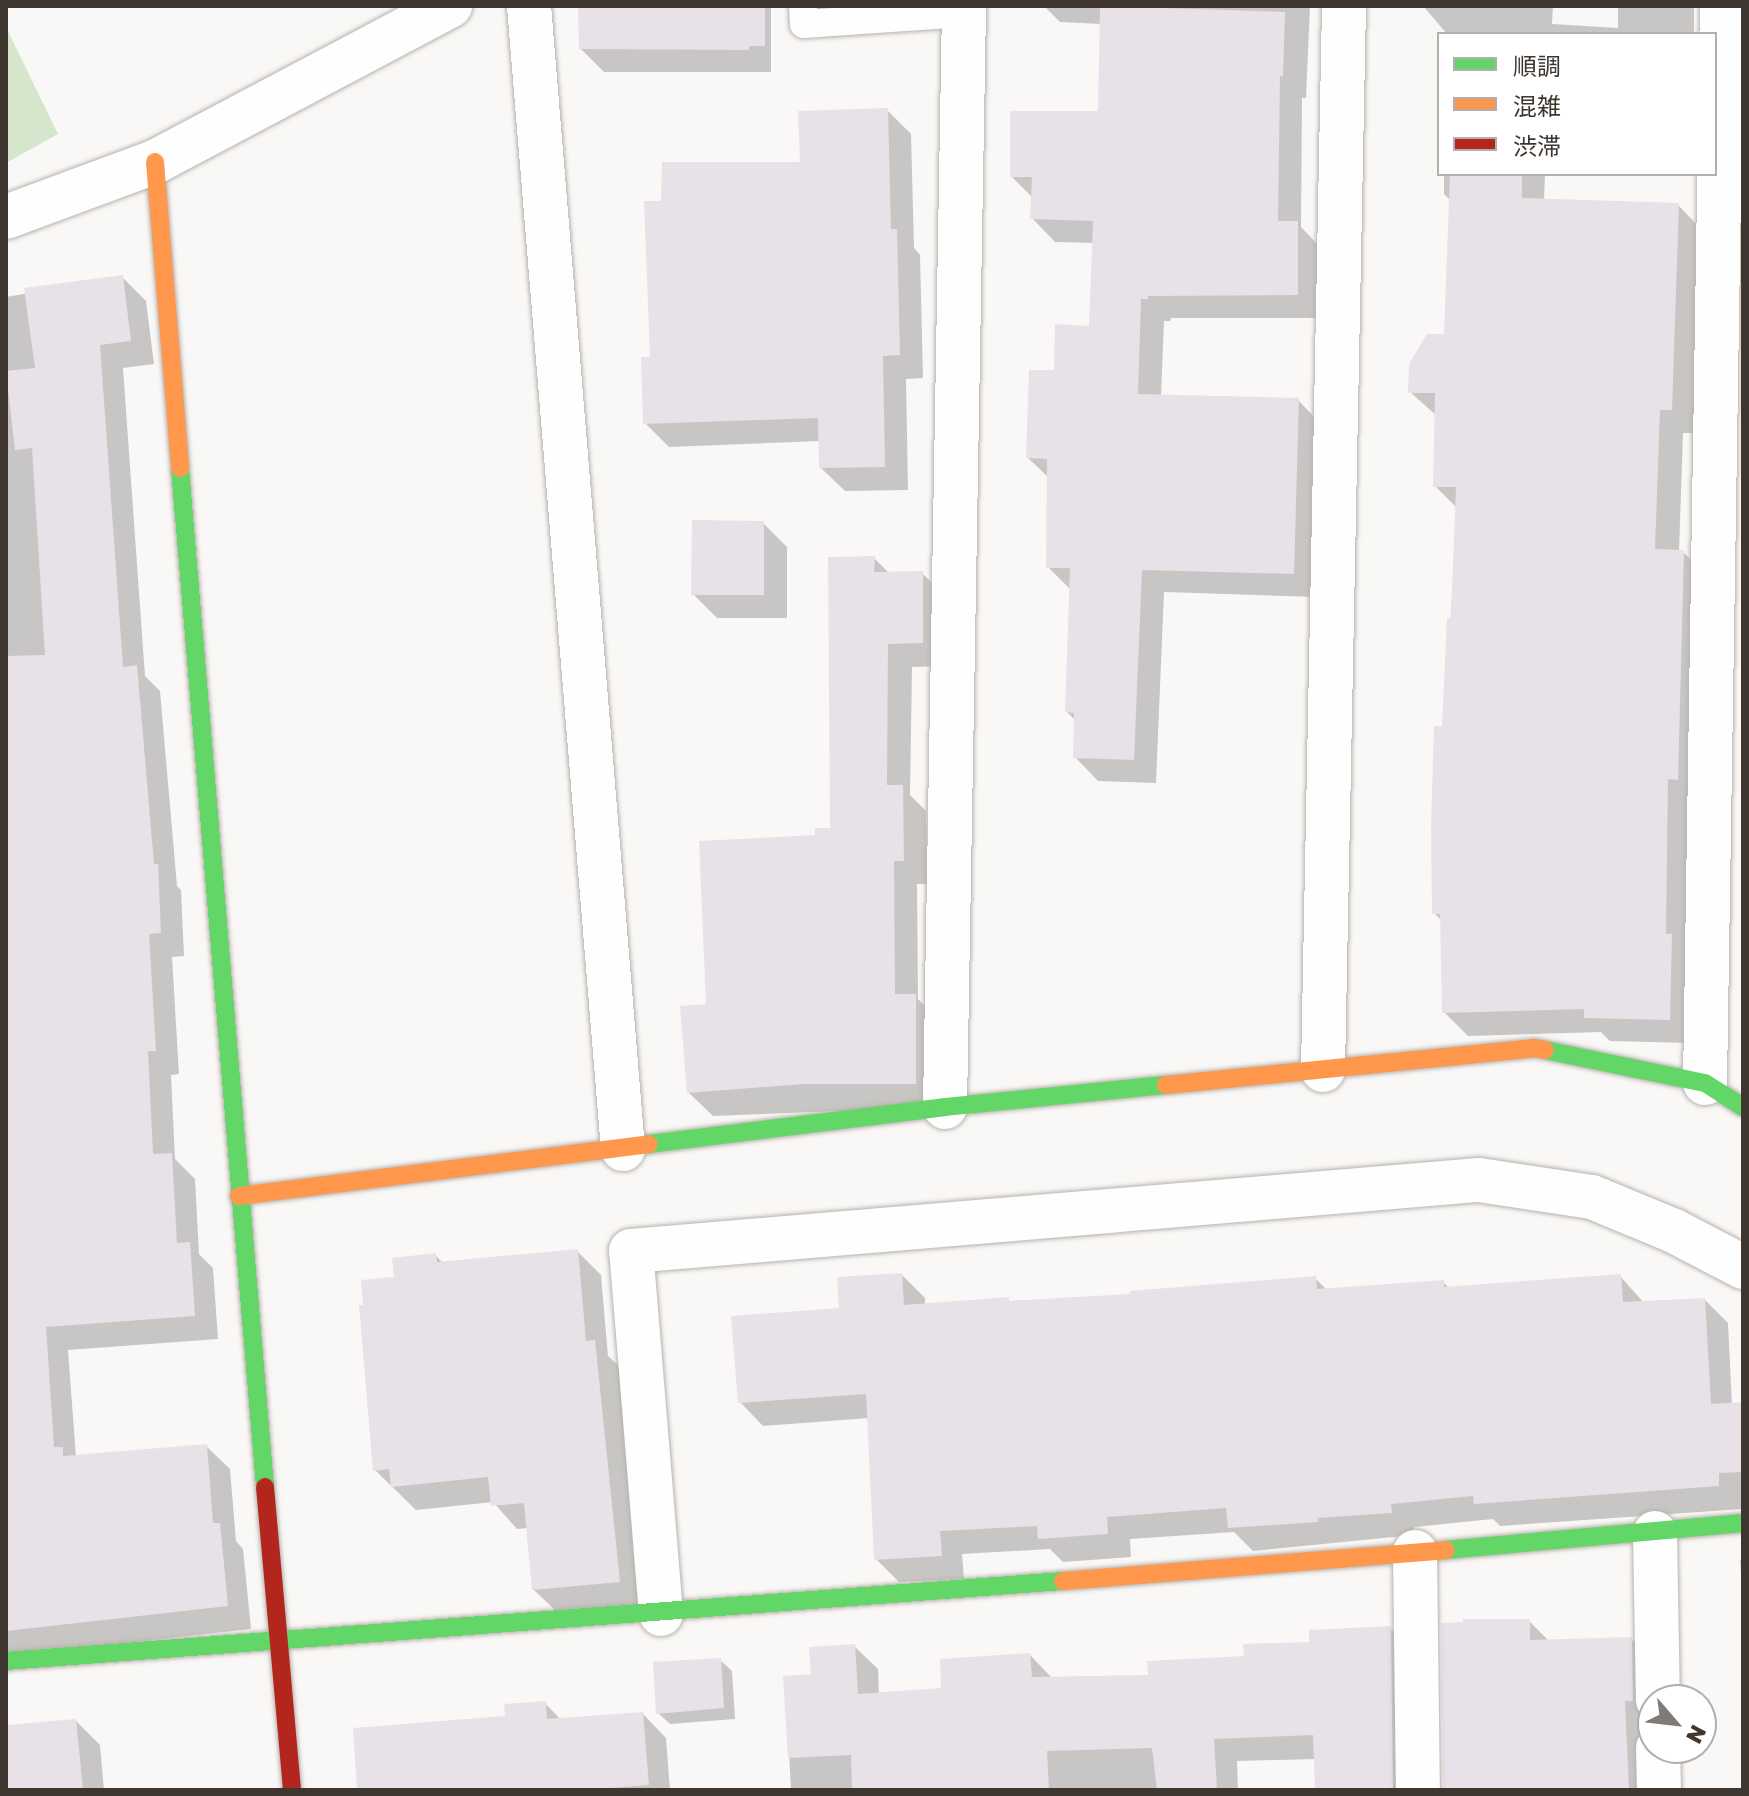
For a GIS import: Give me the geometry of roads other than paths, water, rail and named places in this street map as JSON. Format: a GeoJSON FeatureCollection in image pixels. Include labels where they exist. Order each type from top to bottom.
{"type":"FeatureCollection","features":[{"type":"Feature","properties":{"kind":"street"},"geometry":{"type":"LineString","coordinates":[[6,217],[155,162],[450,6]]}},
{"type":"Feature","properties":{"kind":"street"},"geometry":{"type":"LineString","coordinates":[[529,6],[623,1149]]}},
{"type":"Feature","properties":{"kind":"street"},"geometry":{"type":"LineString","coordinates":[[1323,1070],[1344,6]]}},
{"type":"Feature","properties":{"kind":"street"},"geometry":{"type":"LineString","coordinates":[[1705,1083],[1722,6]]}},
{"type":"Feature","properties":{"kind":"street"},"geometry":{"type":"LineString","coordinates":[[945,1107],[964,9]]}},
{"type":"Feature","properties":{"kind":"street"},"geometry":{"type":"LineString","coordinates":[[155,162],[239,1196],[292,1790]]}},
{"type":"Feature","properties":{"kind":"street"},"geometry":{"type":"LineString","coordinates":[[239,1196],[945,1107],[1534,1048],[1705,1083],[1743,1107]]}},
{"type":"Feature","properties":{"kind":"street"},"geometry":{"type":"LineString","coordinates":[[661,1614],[631,1251],[1479,1180],[1592,1197],[1674,1231],[1743,1267]]}},
{"type":"Feature","properties":{"kind":"street"},"geometry":{"type":"LineString","coordinates":[[6,1661],[279,1644],[661,1614],[1655,1533],[1743,1523]]}},
{"type":"Feature","properties":{"kind":"street"},"geometry":{"type":"LineString","coordinates":[[1655,1533],[1658,1684]]}},
{"type":"Feature","properties":{"kind":"street"},"geometry":{"type":"LineString","coordinates":[[1415,1552],[1418,1790]]}},
{"type":"Feature","properties":{"kind":"street"},"geometry":{"type":"LineString","coordinates":[[1658,1764],[1659,1790]]}},
{"type":"Feature","properties":{"kind":"lane"},"geometry":{"type":"LineString","coordinates":[[803,6],[804,24],[964,9]]}}]}
